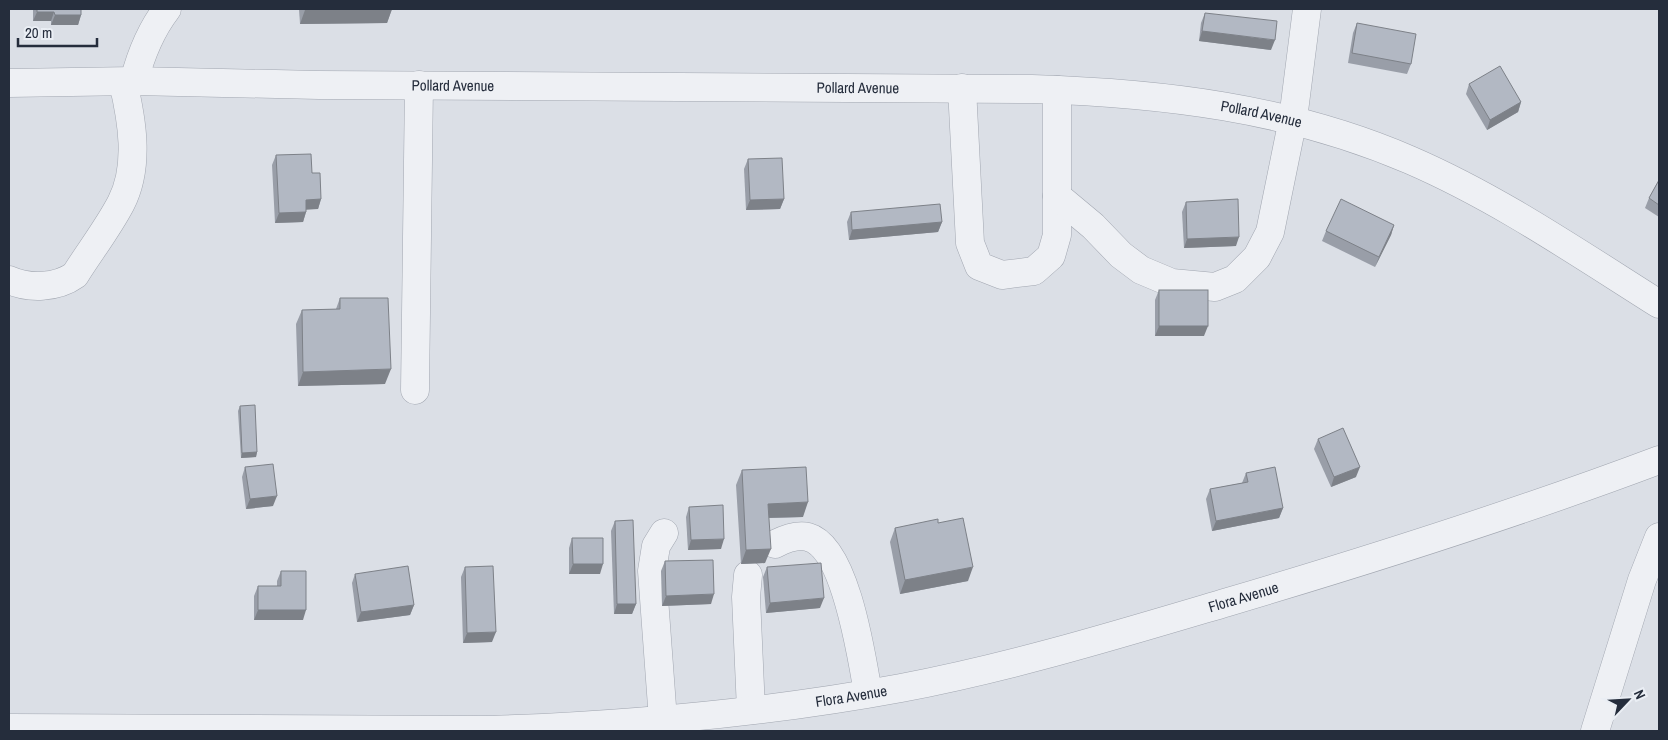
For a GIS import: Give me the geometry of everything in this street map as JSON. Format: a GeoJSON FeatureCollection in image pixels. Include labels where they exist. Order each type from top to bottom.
{"type":"FeatureCollection","features":[{"type":"Feature","properties":{"kind":"street"},"geometry":{"type":"LineString","coordinates":[[9,280],[24,285],[48,285],[66,281],[75,275],[121,202],[129,178],[133,148],[128,103],[128,82],[154,26],[167,9]]}},
{"type":"Feature","properties":{"kind":"street"},"geometry":{"type":"LineString","coordinates":[[1057,196],[1093,226],[1120,255],[1141,270],[1172,283],[1214,287],[1235,279],[1257,256],[1270,232],[1293,119],[1308,9]]}},
{"type":"Feature","properties":{"kind":"street","name":"Pollard Avenue"},"geometry":{"type":"LineString","coordinates":[[9,84],[128,82],[962,88],[1057,90],[1193,101],[1293,119],[1411,160],[1488,198],[1659,304]]}},
{"type":"Feature","properties":{"kind":"street"},"geometry":{"type":"LineString","coordinates":[[415,390],[419,85]]}},
{"type":"Feature","properties":{"kind":"street"},"geometry":{"type":"LineString","coordinates":[[962,88],[970,244],[979,266],[1002,275],[1034,270],[1051,256],[1057,235],[1057,90]]}},
{"type":"Feature","properties":{"kind":"street","name":"Flora Avenue"},"geometry":{"type":"LineString","coordinates":[[9,728],[492,730],[663,720],[751,710],[868,693],[1051,655],[1334,570],[1580,490],[1659,460]]}},
{"type":"Feature","properties":{"kind":"street"},"geometry":{"type":"LineString","coordinates":[[663,720],[652,571],[656,546],[664,533]]}},
{"type":"Feature","properties":{"kind":"street"},"geometry":{"type":"LineString","coordinates":[[775,544],[790,537],[808,536],[825,546],[836,565],[848,601],[868,693]]}},
{"type":"Feature","properties":{"kind":"street"},"geometry":{"type":"LineString","coordinates":[[1596,731],[1631,615],[1659,537]]}},
{"type":"Feature","properties":{"kind":"street"},"geometry":{"type":"LineString","coordinates":[[748,575],[746,597],[751,710]]}},
{"type":"Feature","properties":{"kind":"building"},"geometry":{"type":"Polygon","coordinates":[[[37,9],[81,9],[81,15],[55,15],[54,12],[37,12],[37,9]]]}},
{"type":"Feature","properties":{"kind":"building"},"geometry":{"type":"Polygon","coordinates":[[[305,9],[392,9],[305,10],[305,9]]]}},
{"type":"Feature","properties":{"kind":"building"},"geometry":{"type":"Polygon","coordinates":[[[1205,13],[1277,21],[1275,40],[1202,31],[1205,13]]]}},
{"type":"Feature","properties":{"kind":"building"},"geometry":{"type":"Polygon","coordinates":[[[1357,23],[1416,34],[1411,64],[1352,53],[1357,23]]]}},
{"type":"Feature","properties":{"kind":"building"},"geometry":{"type":"Polygon","coordinates":[[[1500,66],[1521,102],[1490,120],[1469,84],[1500,66]]]}},
{"type":"Feature","properties":{"kind":"building"},"geometry":{"type":"Polygon","coordinates":[[[311,154],[312,173],[320,173],[321,199],[306,200],[306,212],[279,213],[276,155],[311,154]]]}},
{"type":"Feature","properties":{"kind":"building"},"geometry":{"type":"Polygon","coordinates":[[[782,158],[784,199],[750,200],[748,159],[782,158]]]}},
{"type":"Feature","properties":{"kind":"building"},"geometry":{"type":"Polygon","coordinates":[[[1659,180],[1659,205],[1649,198],[1659,180]]]}},
{"type":"Feature","properties":{"kind":"building"},"geometry":{"type":"Polygon","coordinates":[[[1238,199],[1239,237],[1187,239],[1186,202],[1238,199]]]}},
{"type":"Feature","properties":{"kind":"building"},"geometry":{"type":"Polygon","coordinates":[[[1341,199],[1394,225],[1379,257],[1326,231],[1341,199]]]}},
{"type":"Feature","properties":{"kind":"building"},"geometry":{"type":"Polygon","coordinates":[[[940,204],[942,222],[852,230],[851,212],[940,204]]]}},
{"type":"Feature","properties":{"kind":"building"},"geometry":{"type":"Polygon","coordinates":[[[1159,290],[1208,290],[1208,326],[1159,326],[1159,290]]]}},
{"type":"Feature","properties":{"kind":"building"},"geometry":{"type":"Polygon","coordinates":[[[340,298],[388,298],[391,369],[303,372],[302,310],[340,309],[340,298]]]}},
{"type":"Feature","properties":{"kind":"building"},"geometry":{"type":"Polygon","coordinates":[[[255,405],[257,452],[242,453],[240,406],[255,405]]]}},
{"type":"Feature","properties":{"kind":"building"},"geometry":{"type":"Polygon","coordinates":[[[1343,428],[1360,467],[1334,477],[1318,439],[1343,428]]]}},
{"type":"Feature","properties":{"kind":"building"},"geometry":{"type":"Polygon","coordinates":[[[273,464],[277,496],[250,499],[245,467],[273,464]]]}},
{"type":"Feature","properties":{"kind":"building"},"geometry":{"type":"Polygon","coordinates":[[[806,467],[808,502],[768,504],[771,549],[746,550],[742,470],[806,467]]]}},
{"type":"Feature","properties":{"kind":"building"},"geometry":{"type":"Polygon","coordinates":[[[1275,467],[1283,508],[1216,521],[1210,489],[1248,482],[1246,473],[1275,467]]]}},
{"type":"Feature","properties":{"kind":"building"},"geometry":{"type":"Polygon","coordinates":[[[723,505],[724,539],[691,540],[689,507],[723,505]]]}},
{"type":"Feature","properties":{"kind":"building"},"geometry":{"type":"Polygon","coordinates":[[[963,518],[973,567],[905,580],[895,528],[938,519],[938,523],[963,518]]]}},
{"type":"Feature","properties":{"kind":"building"},"geometry":{"type":"Polygon","coordinates":[[[633,520],[636,604],[617,604],[615,521],[633,520]]]}},
{"type":"Feature","properties":{"kind":"building"},"geometry":{"type":"Polygon","coordinates":[[[572,538],[603,538],[603,564],[573,564],[572,538]]]}},
{"type":"Feature","properties":{"kind":"building"},"geometry":{"type":"Polygon","coordinates":[[[713,560],[714,594],[666,596],[665,561],[713,560]]]}},
{"type":"Feature","properties":{"kind":"building"},"geometry":{"type":"Polygon","coordinates":[[[821,563],[824,598],[770,603],[767,567],[821,563]]]}},
{"type":"Feature","properties":{"kind":"building"},"geometry":{"type":"Polygon","coordinates":[[[408,566],[414,605],[361,612],[355,574],[408,566]]]}},
{"type":"Feature","properties":{"kind":"building"},"geometry":{"type":"Polygon","coordinates":[[[493,566],[496,632],[467,633],[465,567],[493,566]]]}},
{"type":"Feature","properties":{"kind":"building"},"geometry":{"type":"Polygon","coordinates":[[[281,571],[306,571],[306,610],[258,610],[258,586],[281,586],[281,571]]]}}]}
